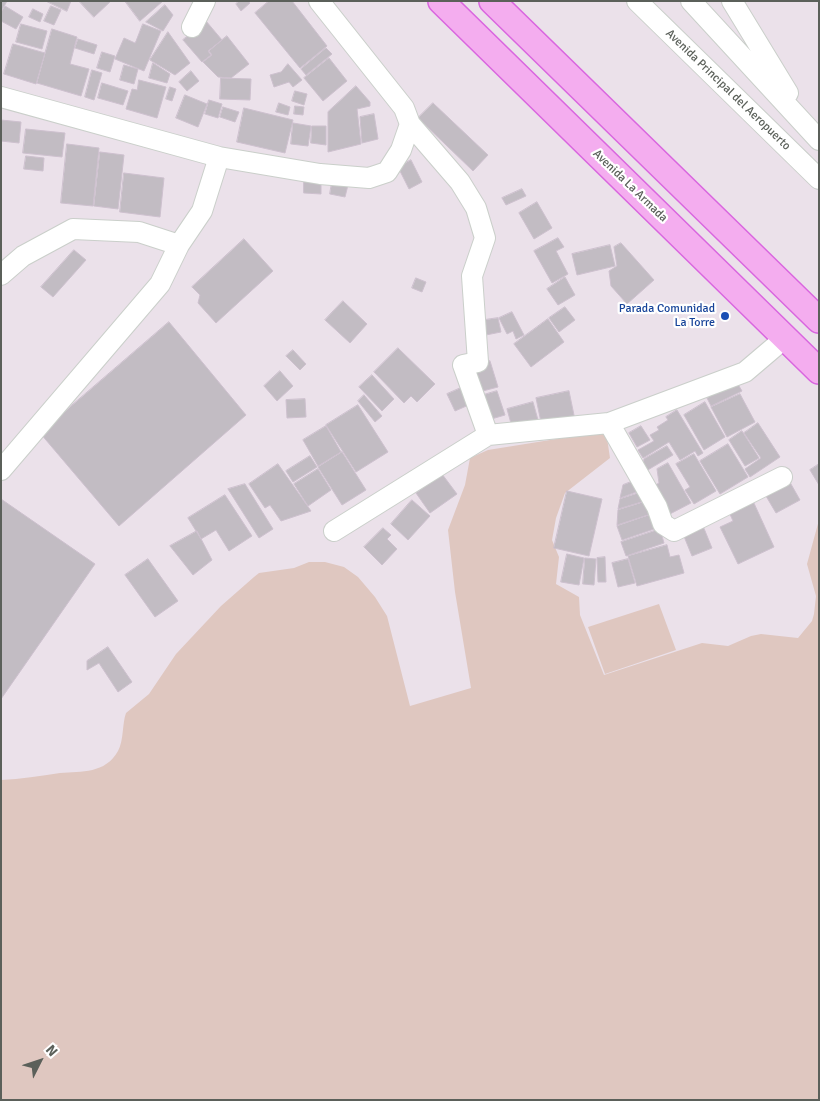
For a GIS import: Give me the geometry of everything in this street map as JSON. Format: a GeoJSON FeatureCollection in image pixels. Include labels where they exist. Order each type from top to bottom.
{"type":"FeatureCollection","features":[{"type":"Feature","properties":{"kind":"main road","name":"Avenida La Armada"},"geometry":{"type":"LineString","coordinates":[[441,1],[819,371]]}},
{"type":"Feature","properties":{"kind":"main road"},"geometry":{"type":"LineString","coordinates":[[492,1],[819,320]]}},
{"type":"Feature","properties":{"kind":"street"},"geometry":{"type":"LineString","coordinates":[[192,27],[205,1]]}},
{"type":"Feature","properties":{"kind":"street"},"geometry":{"type":"LineString","coordinates":[[319,1],[404,108],[410,124],[460,182],[476,208],[485,238],[472,276],[478,362],[463,365],[488,435]]}},
{"type":"Feature","properties":{"kind":"street","name":"Avenida Principal del Aeropuerto"},"geometry":{"type":"LineString","coordinates":[[637,1],[819,179]]}},
{"type":"Feature","properties":{"kind":"street"},"geometry":{"type":"LineString","coordinates":[[691,1],[817,138]]}},
{"type":"Feature","properties":{"kind":"street"},"geometry":{"type":"LineString","coordinates":[[732,1],[817,138]]}},
{"type":"Feature","properties":{"kind":"street"},"geometry":{"type":"LineString","coordinates":[[1,97],[219,157],[320,174],[369,178],[387,172],[401,150],[410,124]]}},
{"type":"Feature","properties":{"kind":"street"},"geometry":{"type":"LineString","coordinates":[[1,470],[160,284],[179,245],[202,211],[219,157]]}},
{"type":"Feature","properties":{"kind":"street"},"geometry":{"type":"LineString","coordinates":[[1,275],[23,256],[73,229],[139,232],[179,245]]}},
{"type":"Feature","properties":{"kind":"street"},"geometry":{"type":"LineString","coordinates":[[334,531],[488,435],[609,423],[745,372],[785,338]]}},
{"type":"Feature","properties":{"kind":"street"},"geometry":{"type":"LineString","coordinates":[[609,423],[657,507],[663,524],[674,531],[782,477]]}},
{"type":"Feature","properties":{"kind":"shaded area"},"geometry":{"type":"Polygon","coordinates":[[[606,431],[610,458],[565,493],[556,518],[552,540],[559,557],[556,584],[579,597],[580,615],[604,675],[702,643],[728,646],[751,636],[761,634],[798,638],[812,621],[814,614],[816,596],[807,564],[819,520],[819,1100],[1,1100],[1,780],[92,770],[107,764],[120,747],[126,713],[149,694],[176,654],[221,606],[259,573],[294,568],[309,562],[325,562],[344,567],[358,577],[375,597],[387,616],[410,706],[471,688],[455,592],[448,530],[465,485],[470,458],[488,450],[606,431]]]}},
{"type":"Feature","properties":{"kind":"shaded area"},"geometry":{"type":"Polygon","coordinates":[[[659,604],[676,650],[605,674],[588,627],[659,604]]]}},
{"type":"Feature","properties":{"kind":"building"},"geometry":{"type":"Polygon","coordinates":[[[1,1],[7,1],[1,12],[1,1]]]}},
{"type":"Feature","properties":{"kind":"building"},"geometry":{"type":"Polygon","coordinates":[[[46,1],[71,1],[67,11],[46,1]]]}},
{"type":"Feature","properties":{"kind":"building"},"geometry":{"type":"Polygon","coordinates":[[[79,1],[111,1],[94,17],[79,1]]]}},
{"type":"Feature","properties":{"kind":"building"},"geometry":{"type":"Polygon","coordinates":[[[125,1],[163,1],[140,21],[125,1]]]}},
{"type":"Feature","properties":{"kind":"building"},"geometry":{"type":"Polygon","coordinates":[[[239,1],[248,1],[250,3],[241,11],[236,4],[239,1]]]}},
{"type":"Feature","properties":{"kind":"building"},"geometry":{"type":"Polygon","coordinates":[[[269,1],[292,1],[327,46],[300,68],[255,13],[269,1]]]}},
{"type":"Feature","properties":{"kind":"building"},"geometry":{"type":"Polygon","coordinates":[[[165,5],[173,15],[163,31],[146,22],[165,5]]]}},
{"type":"Feature","properties":{"kind":"building"},"geometry":{"type":"Polygon","coordinates":[[[5,6],[23,17],[16,29],[1,21],[1,12],[5,6]]]}},
{"type":"Feature","properties":{"kind":"building"},"geometry":{"type":"Polygon","coordinates":[[[51,6],[61,10],[54,25],[44,21],[51,6]]]}},
{"type":"Feature","properties":{"kind":"building"},"geometry":{"type":"Polygon","coordinates":[[[33,9],[43,14],[40,22],[29,17],[33,9]]]}},
{"type":"Feature","properties":{"kind":"building"},"geometry":{"type":"Polygon","coordinates":[[[206,21],[222,40],[208,51],[211,55],[202,62],[183,40],[206,21]]]}},
{"type":"Feature","properties":{"kind":"building"},"geometry":{"type":"Polygon","coordinates":[[[21,24],[47,31],[42,49],[16,42],[21,24]]]}},
{"type":"Feature","properties":{"kind":"building"},"geometry":{"type":"Polygon","coordinates":[[[143,24],[161,31],[144,71],[115,59],[124,38],[135,43],[143,24]]]}},
{"type":"Feature","properties":{"kind":"building"},"geometry":{"type":"Polygon","coordinates":[[[52,29],[77,37],[70,64],[89,69],[81,96],[37,83],[52,29]]]}},
{"type":"Feature","properties":{"kind":"building"},"geometry":{"type":"Polygon","coordinates":[[[168,32],[190,63],[175,75],[150,60],[168,32]]]}},
{"type":"Feature","properties":{"kind":"building"},"geometry":{"type":"Polygon","coordinates":[[[227,36],[249,64],[231,78],[218,77],[203,62],[212,55],[209,51],[227,36]]]}},
{"type":"Feature","properties":{"kind":"building"},"geometry":{"type":"Polygon","coordinates":[[[78,39],[97,45],[94,54],[75,48],[78,39]]]}},
{"type":"Feature","properties":{"kind":"building"},"geometry":{"type":"Polygon","coordinates":[[[13,44],[45,53],[36,84],[4,74],[13,44]]]}},
{"type":"Feature","properties":{"kind":"building"},"geometry":{"type":"Polygon","coordinates":[[[326,48],[332,54],[306,75],[301,69],[326,48]]]}},
{"type":"Feature","properties":{"kind":"building"},"geometry":{"type":"Polygon","coordinates":[[[102,52],[115,56],[110,72],[97,68],[102,52]]]}},
{"type":"Feature","properties":{"kind":"building"},"geometry":{"type":"Polygon","coordinates":[[[329,58],[347,81],[323,101],[304,78],[329,58]]]}},
{"type":"Feature","properties":{"kind":"building"},"geometry":{"type":"Polygon","coordinates":[[[153,63],[170,74],[167,83],[149,78],[153,63]]]}},
{"type":"Feature","properties":{"kind":"building"},"geometry":{"type":"Polygon","coordinates":[[[288,64],[302,80],[293,87],[289,82],[274,87],[270,75],[281,72],[288,64]]]}},
{"type":"Feature","properties":{"kind":"building"},"geometry":{"type":"Polygon","coordinates":[[[124,65],[138,69],[134,84],[120,80],[124,65]]]}},
{"type":"Feature","properties":{"kind":"building"},"geometry":{"type":"Polygon","coordinates":[[[92,70],[102,73],[94,100],[85,97],[92,70]]]}},
{"type":"Feature","properties":{"kind":"building"},"geometry":{"type":"Polygon","coordinates":[[[191,71],[199,81],[187,91],[179,82],[191,71]]]}},
{"type":"Feature","properties":{"kind":"building"},"geometry":{"type":"Polygon","coordinates":[[[221,78],[251,79],[250,100],[220,99],[221,78]]]}},
{"type":"Feature","properties":{"kind":"building"},"geometry":{"type":"Polygon","coordinates":[[[139,80],[166,87],[157,118],[126,109],[132,89],[137,90],[139,80]]]}},
{"type":"Feature","properties":{"kind":"building"},"geometry":{"type":"Polygon","coordinates":[[[102,83],[128,91],[123,105],[98,98],[102,83]]]}},
{"type":"Feature","properties":{"kind":"building"},"geometry":{"type":"Polygon","coordinates":[[[356,86],[370,102],[370,106],[357,109],[361,144],[328,152],[328,112],[356,86]]]}},
{"type":"Feature","properties":{"kind":"building"},"geometry":{"type":"Polygon","coordinates":[[[170,87],[176,89],[172,101],[166,99],[170,87]]]}},
{"type":"Feature","properties":{"kind":"building"},"geometry":{"type":"Polygon","coordinates":[[[295,91],[307,94],[304,105],[292,101],[295,91]]]}},
{"type":"Feature","properties":{"kind":"building"},"geometry":{"type":"Polygon","coordinates":[[[185,95],[207,104],[198,127],[176,118],[185,95]]]}},
{"type":"Feature","properties":{"kind":"building"},"geometry":{"type":"Polygon","coordinates":[[[209,100],[222,104],[218,118],[205,114],[209,100]]]}},
{"type":"Feature","properties":{"kind":"building"},"geometry":{"type":"Polygon","coordinates":[[[279,103],[290,107],[288,115],[276,112],[279,103]]]}},
{"type":"Feature","properties":{"kind":"building"},"geometry":{"type":"Polygon","coordinates":[[[433,103],[488,155],[473,171],[418,118],[433,103]]]}},
{"type":"Feature","properties":{"kind":"building"},"geometry":{"type":"Polygon","coordinates":[[[295,106],[304,107],[303,115],[294,114],[295,106]]]}},
{"type":"Feature","properties":{"kind":"building"},"geometry":{"type":"Polygon","coordinates":[[[223,107],[239,112],[235,122],[220,117],[223,107]]]}},
{"type":"Feature","properties":{"kind":"building"},"geometry":{"type":"Polygon","coordinates":[[[244,108],[293,120],[285,153],[237,142],[244,108]]]}},
{"type":"Feature","properties":{"kind":"building"},"geometry":{"type":"Polygon","coordinates":[[[374,114],[378,139],[362,143],[360,117],[374,114]]]}},
{"type":"Feature","properties":{"kind":"building"},"geometry":{"type":"Polygon","coordinates":[[[1,120],[21,122],[19,143],[1,141],[1,120]]]}},
{"type":"Feature","properties":{"kind":"building"},"geometry":{"type":"Polygon","coordinates":[[[293,123],[311,126],[308,146],[291,144],[293,123]]]}},
{"type":"Feature","properties":{"kind":"building"},"geometry":{"type":"Polygon","coordinates":[[[312,126],[326,126],[326,145],[311,143],[312,126]]]}},
{"type":"Feature","properties":{"kind":"building"},"geometry":{"type":"Polygon","coordinates":[[[26,129],[65,133],[62,157],[23,153],[26,129]]]}},
{"type":"Feature","properties":{"kind":"building"},"geometry":{"type":"Polygon","coordinates":[[[67,144],[99,148],[93,206],[61,203],[67,144]]]}},
{"type":"Feature","properties":{"kind":"building"},"geometry":{"type":"Polygon","coordinates":[[[100,152],[124,155],[118,209],[94,206],[100,152]]]}},
{"type":"Feature","properties":{"kind":"building"},"geometry":{"type":"Polygon","coordinates":[[[26,156],[44,158],[43,171],[24,169],[26,156]]]}},
{"type":"Feature","properties":{"kind":"building"},"geometry":{"type":"Polygon","coordinates":[[[411,160],[422,182],[409,189],[398,167],[411,160]]]}},
{"type":"Feature","properties":{"kind":"building"},"geometry":{"type":"Polygon","coordinates":[[[124,173],[164,178],[160,217],[120,212],[124,173]]]}},
{"type":"Feature","properties":{"kind":"building"},"geometry":{"type":"Polygon","coordinates":[[[304,180],[321,181],[321,194],[304,193],[304,180]]]}},
{"type":"Feature","properties":{"kind":"building"},"geometry":{"type":"Polygon","coordinates":[[[332,182],[348,185],[345,197],[330,194],[332,182]]]}},
{"type":"Feature","properties":{"kind":"building"},"geometry":{"type":"Polygon","coordinates":[[[522,189],[526,196],[506,205],[502,198],[522,189]]]}},
{"type":"Feature","properties":{"kind":"building"},"geometry":{"type":"Polygon","coordinates":[[[537,202],[552,228],[534,239],[519,213],[537,202]]]}},
{"type":"Feature","properties":{"kind":"building"},"geometry":{"type":"Polygon","coordinates":[[[558,238],[564,247],[556,251],[568,274],[552,283],[534,251],[558,238]]]}},
{"type":"Feature","properties":{"kind":"building"},"geometry":{"type":"Polygon","coordinates":[[[244,239],[273,271],[216,323],[198,303],[200,295],[192,287],[244,239]]]}},
{"type":"Feature","properties":{"kind":"building"},"geometry":{"type":"Polygon","coordinates":[[[621,243],[654,280],[627,304],[611,286],[609,271],[617,266],[614,247],[621,243]]]}},
{"type":"Feature","properties":{"kind":"building"},"geometry":{"type":"Polygon","coordinates":[[[610,245],[615,266],[577,275],[572,254],[610,245]]]}},
{"type":"Feature","properties":{"kind":"building"},"geometry":{"type":"Polygon","coordinates":[[[74,250],[86,260],[53,297],[41,287],[74,250]]]}},
{"type":"Feature","properties":{"kind":"building"},"geometry":{"type":"Polygon","coordinates":[[[565,277],[575,295],[558,305],[547,289],[565,277]]]}},
{"type":"Feature","properties":{"kind":"building"},"geometry":{"type":"Polygon","coordinates":[[[416,278],[426,282],[422,292],[412,288],[416,278]]]}},
{"type":"Feature","properties":{"kind":"building"},"geometry":{"type":"Polygon","coordinates":[[[343,301],[367,324],[350,343],[325,320],[343,301]]]}},
{"type":"Feature","properties":{"kind":"building"},"geometry":{"type":"Polygon","coordinates":[[[565,307],[575,320],[559,332],[549,318],[565,307]]]}},
{"type":"Feature","properties":{"kind":"building"},"geometry":{"type":"Polygon","coordinates":[[[512,312],[524,335],[516,339],[513,331],[507,334],[499,318],[512,312]]]}},
{"type":"Feature","properties":{"kind":"building"},"geometry":{"type":"Polygon","coordinates":[[[498,318],[501,332],[481,336],[478,321],[498,318]]]}},
{"type":"Feature","properties":{"kind":"building"},"geometry":{"type":"Polygon","coordinates":[[[548,319],[564,342],[531,367],[514,344],[548,319]]]}},
{"type":"Feature","properties":{"kind":"building"},"geometry":{"type":"Polygon","coordinates":[[[169,322],[246,415],[119,526],[40,433],[169,322]]]}},
{"type":"Feature","properties":{"kind":"building"},"geometry":{"type":"Polygon","coordinates":[[[398,348],[435,384],[417,402],[411,396],[404,403],[374,372],[398,348]]]}},
{"type":"Feature","properties":{"kind":"building"},"geometry":{"type":"Polygon","coordinates":[[[293,350],[306,364],[300,370],[286,356],[293,350]]]}},
{"type":"Feature","properties":{"kind":"building"},"geometry":{"type":"Polygon","coordinates":[[[490,361],[498,387],[479,392],[471,367],[490,361]]]}},
{"type":"Feature","properties":{"kind":"building"},"geometry":{"type":"Polygon","coordinates":[[[280,371],[293,386],[277,401],[264,386],[280,371]]]}},
{"type":"Feature","properties":{"kind":"building"},"geometry":{"type":"Polygon","coordinates":[[[372,375],[394,399],[382,411],[359,387],[372,375]]]}},
{"type":"Feature","properties":{"kind":"building"},"geometry":{"type":"Polygon","coordinates":[[[736,381],[742,391],[711,406],[707,398],[736,381]]]}},
{"type":"Feature","properties":{"kind":"building"},"geometry":{"type":"Polygon","coordinates":[[[463,387],[471,404],[455,411],[447,394],[463,387]]]}},
{"type":"Feature","properties":{"kind":"building"},"geometry":{"type":"Polygon","coordinates":[[[497,391],[505,415],[488,420],[480,396],[497,391]]]}},
{"type":"Feature","properties":{"kind":"building"},"geometry":{"type":"Polygon","coordinates":[[[569,391],[575,420],[542,427],[536,398],[569,391]]]}},
{"type":"Feature","properties":{"kind":"building"},"geometry":{"type":"Polygon","coordinates":[[[740,394],[755,422],[727,437],[711,407],[740,394]]]}},
{"type":"Feature","properties":{"kind":"building"},"geometry":{"type":"Polygon","coordinates":[[[364,395],[382,416],[375,422],[358,401],[364,395]]]}},
{"type":"Feature","properties":{"kind":"building"},"geometry":{"type":"Polygon","coordinates":[[[305,399],[306,417],[287,418],[286,400],[305,399]]]}},
{"type":"Feature","properties":{"kind":"building"},"geometry":{"type":"Polygon","coordinates":[[[533,402],[538,420],[512,427],[507,409],[533,402]]]}},
{"type":"Feature","properties":{"kind":"building"},"geometry":{"type":"Polygon","coordinates":[[[705,402],[725,437],[704,450],[684,415],[705,402]]]}},
{"type":"Feature","properties":{"kind":"building"},"geometry":{"type":"Polygon","coordinates":[[[358,405],[388,452],[356,472],[326,425],[358,405]]]}},
{"type":"Feature","properties":{"kind":"building"},"geometry":{"type":"Polygon","coordinates":[[[677,410],[703,453],[698,456],[695,451],[680,460],[669,442],[643,458],[638,450],[654,441],[650,435],[659,430],[657,427],[668,420],[666,417],[677,410]]]}},
{"type":"Feature","properties":{"kind":"building"},"geometry":{"type":"Polygon","coordinates":[[[758,423],[780,457],[750,477],[745,469],[761,458],[744,433],[758,423]]]}},
{"type":"Feature","properties":{"kind":"building"},"geometry":{"type":"Polygon","coordinates":[[[326,426],[341,452],[318,466],[303,440],[326,426]]]}},
{"type":"Feature","properties":{"kind":"building"},"geometry":{"type":"Polygon","coordinates":[[[641,426],[650,440],[637,447],[629,433],[641,426]]]}},
{"type":"Feature","properties":{"kind":"building"},"geometry":{"type":"Polygon","coordinates":[[[742,431],[759,458],[745,466],[729,440],[742,431]]]}},
{"type":"Feature","properties":{"kind":"building"},"geometry":{"type":"Polygon","coordinates":[[[728,444],[748,477],[720,494],[700,461],[728,444]]]}},
{"type":"Feature","properties":{"kind":"building"},"geometry":{"type":"Polygon","coordinates":[[[667,446],[673,455],[646,471],[643,466],[644,459],[667,446]]]}},
{"type":"Feature","properties":{"kind":"building"},"geometry":{"type":"Polygon","coordinates":[[[342,452],[366,490],[342,505],[318,467],[342,452]]]}},
{"type":"Feature","properties":{"kind":"building"},"geometry":{"type":"Polygon","coordinates":[[[694,454],[716,491],[694,504],[685,490],[690,487],[676,464],[694,454]]]}},
{"type":"Feature","properties":{"kind":"building"},"geometry":{"type":"Polygon","coordinates":[[[310,456],[317,467],[293,482],[286,471],[310,456]]]}},
{"type":"Feature","properties":{"kind":"building"},"geometry":{"type":"Polygon","coordinates":[[[668,463],[691,503],[668,515],[652,487],[659,483],[657,469],[668,463]]]}},
{"type":"Feature","properties":{"kind":"building"},"geometry":{"type":"Polygon","coordinates":[[[278,464],[311,511],[281,521],[270,505],[265,508],[249,484],[278,464]]]}},
{"type":"Feature","properties":{"kind":"building"},"geometry":{"type":"Polygon","coordinates":[[[819,464],[819,485],[810,470],[819,464]]]}},
{"type":"Feature","properties":{"kind":"building"},"geometry":{"type":"Polygon","coordinates":[[[318,469],[331,490],[308,506],[294,484],[318,469]]]}},
{"type":"Feature","properties":{"kind":"building"},"geometry":{"type":"Polygon","coordinates":[[[442,474],[457,494],[430,513],[416,493],[442,474]]]}},
{"type":"Feature","properties":{"kind":"building"},"geometry":{"type":"Polygon","coordinates":[[[787,477],[800,500],[776,513],[763,491],[787,477]]]}},
{"type":"Feature","properties":{"kind":"building"},"geometry":{"type":"Polygon","coordinates":[[[639,479],[642,490],[620,498],[623,485],[639,479]]]}},
{"type":"Feature","properties":{"kind":"building"},"geometry":{"type":"Polygon","coordinates":[[[245,484],[273,529],[259,538],[228,489],[245,484]]]}},
{"type":"Feature","properties":{"kind":"building"},"geometry":{"type":"Polygon","coordinates":[[[567,491],[602,499],[589,556],[554,548],[567,491]]]}},
{"type":"Feature","properties":{"kind":"building"},"geometry":{"type":"Polygon","coordinates":[[[645,491],[648,500],[618,509],[620,499],[645,491]]]}},
{"type":"Feature","properties":{"kind":"building"},"geometry":{"type":"Polygon","coordinates":[[[225,495],[252,536],[229,551],[216,530],[201,539],[188,518],[225,495]]]}},
{"type":"Feature","properties":{"kind":"building"},"geometry":{"type":"Polygon","coordinates":[[[1,499],[95,564],[1,699],[1,499]]]}},
{"type":"Feature","properties":{"kind":"building"},"geometry":{"type":"Polygon","coordinates":[[[412,500],[430,516],[408,540],[391,524],[412,500]]]}},
{"type":"Feature","properties":{"kind":"building"},"geometry":{"type":"Polygon","coordinates":[[[650,500],[654,513],[617,525],[618,510],[650,500]]]}},
{"type":"Feature","properties":{"kind":"building"},"geometry":{"type":"Polygon","coordinates":[[[753,501],[774,547],[738,564],[720,527],[733,521],[729,512],[753,501]]]}},
{"type":"Feature","properties":{"kind":"building"},"geometry":{"type":"Polygon","coordinates":[[[655,513],[660,527],[622,540],[617,526],[655,513]]]}},
{"type":"Feature","properties":{"kind":"building"},"geometry":{"type":"Polygon","coordinates":[[[703,526],[712,548],[692,556],[683,534],[703,526]]]}},
{"type":"Feature","properties":{"kind":"building"},"geometry":{"type":"Polygon","coordinates":[[[383,528],[391,535],[387,539],[397,549],[382,565],[364,547],[383,528]]]}},
{"type":"Feature","properties":{"kind":"building"},"geometry":{"type":"Polygon","coordinates":[[[660,529],[664,543],[626,556],[621,542],[660,529]]]}},
{"type":"Feature","properties":{"kind":"building"},"geometry":{"type":"Polygon","coordinates":[[[197,531],[212,560],[193,575],[170,546],[197,531]]]}},
{"type":"Feature","properties":{"kind":"building"},"geometry":{"type":"Polygon","coordinates":[[[667,545],[670,557],[679,555],[684,573],[637,586],[628,556],[667,545]]]}},
{"type":"Feature","properties":{"kind":"building"},"geometry":{"type":"Polygon","coordinates":[[[567,554],[584,558],[579,585],[561,582],[567,554]]]}},
{"type":"Feature","properties":{"kind":"building"},"geometry":{"type":"Polygon","coordinates":[[[605,557],[606,582],[598,582],[597,558],[605,557]]]}},
{"type":"Feature","properties":{"kind":"building"},"geometry":{"type":"Polygon","coordinates":[[[585,558],[596,559],[594,585],[583,584],[585,558]]]}},
{"type":"Feature","properties":{"kind":"building"},"geometry":{"type":"Polygon","coordinates":[[[148,559],[178,601],[155,617],[125,575],[148,559]]]}},
{"type":"Feature","properties":{"kind":"building"},"geometry":{"type":"Polygon","coordinates":[[[628,559],[635,583],[618,587],[612,563],[628,559]]]}},
{"type":"Feature","properties":{"kind":"building"},"geometry":{"type":"Polygon","coordinates":[[[108,647],[132,682],[118,692],[99,663],[87,670],[87,661],[108,647]]]}},
{"type":"Feature","properties":{"kind":"place","name":"Parada Comunidad La Torre"},"geometry":{"type":"Point","coordinates":[725,316]}}]}
